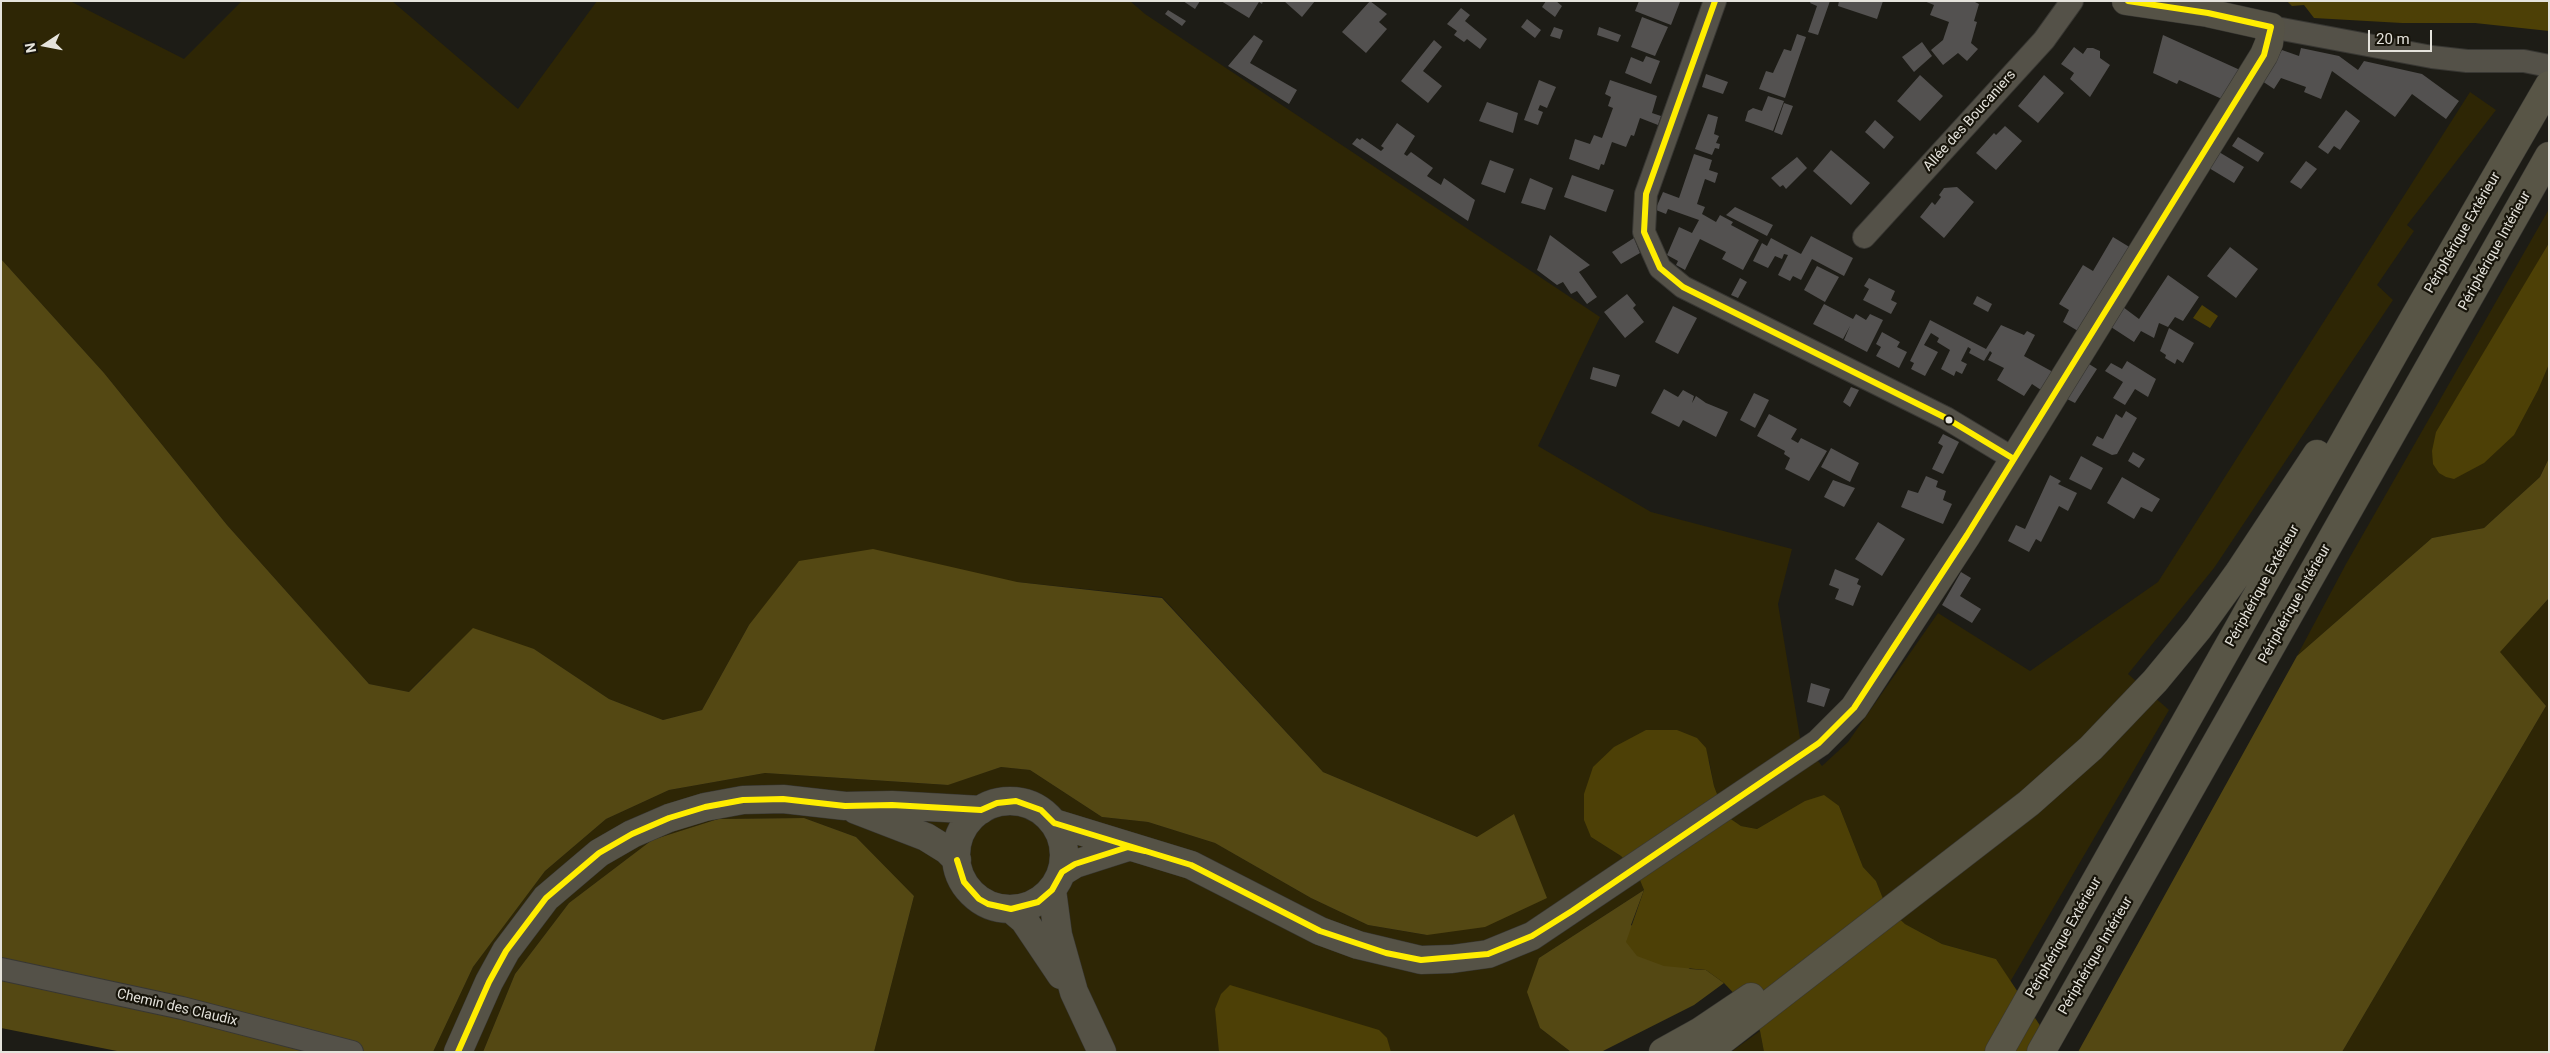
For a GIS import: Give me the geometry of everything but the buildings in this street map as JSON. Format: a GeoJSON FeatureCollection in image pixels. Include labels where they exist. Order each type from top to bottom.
{"type":"FeatureCollection","features":[{"type":"Feature","properties":{"kind":"highway","name":"Périphérique Extérieur"},"geometry":{"type":"LineString","coordinates":[[1999,1052],[2414,318],[2549,85]]}},
{"type":"Feature","properties":{"kind":"highway","name":"Périphérique Intérieur"},"geometry":{"type":"LineString","coordinates":[[2041,1052],[2549,156]]}},
{"type":"Feature","properties":{"kind":"highway"},"geometry":{"type":"LineString","coordinates":[[1663,1052],[1715,1038],[1756,994],[1820,946],[1849,940],[2061,777],[2120,720],[2198,629],[2239,572],[2298,485],[2393,331],[2414,318]]}},
{"type":"Feature","properties":{"kind":"street"},"geometry":{"type":"LineString","coordinates":[[1715,1],[1646,194],[1644,232],[1660,268],[1683,287],[1946,418],[2014,459]]}},
{"type":"Feature","properties":{"kind":"street","name":"Allée des Boucaniers"},"geometry":{"type":"LineString","coordinates":[[1864,237],[2044,40],[2072,1]]}},
{"type":"Feature","properties":{"kind":"street"},"geometry":{"type":"LineString","coordinates":[[2126,1],[2208,12],[2271,27],[2432,57],[2467,61],[2524,61],[2549,66]]}},
{"type":"Feature","properties":{"kind":"street"},"geometry":{"type":"LineString","coordinates":[[1054,823],[1136,849],[1159,853],[1191,865],[1320,931],[1386,953],[1421,960],[1488,954],[1513,945],[1572,911],[1819,743],[1841,724],[1875,678],[2014,459],[2264,55],[2271,27]]}},
{"type":"Feature","properties":{"kind":"street"},"geometry":{"type":"LineString","coordinates":[[458,1052],[489,982],[506,951],[546,898],[599,853],[632,834],[669,818],[705,807],[743,800],[783,799],[845,806],[892,805],[981,810]]}},
{"type":"Feature","properties":{"kind":"street"},"geometry":{"type":"LineString","coordinates":[[1074,992],[1058,934],[1057,881],[1064,847],[1054,823],[1041,810],[1016,801],[997,803],[981,810],[968,821],[960,835],[957,860],[964,882],[979,899],[988,904],[1011,909],[1038,902],[1057,881],[1075,864],[1136,849]]}},
{"type":"Feature","properties":{"kind":"street"},"geometry":{"type":"LineString","coordinates":[[845,806],[926,837],[947,850],[957,860]]}},
{"type":"Feature","properties":{"kind":"street"},"geometry":{"type":"LineString","coordinates":[[1011,909],[1034,934],[1074,992],[1102,1052]]}},
{"type":"Feature","properties":{"kind":"street","name":"Chemin des Claudix"},"geometry":{"type":"LineString","coordinates":[[1,969],[182,1008],[352,1052]]}},
{"type":"Feature","properties":{"kind":"shaded area"},"geometry":{"type":"Polygon","coordinates":[[[1,1],[70,1],[184,59],[242,1],[392,1],[518,109],[597,1],[1130,1],[1145,14],[1600,317],[1538,446],[1651,512],[1792,549],[1778,604],[1800,738],[1822,766],[1848,742],[1938,613],[2030,671],[2158,582],[2470,92],[2496,110],[2407,225],[2414,231],[2377,285],[2393,300],[2214,568],[2128,674],[2169,710],[2010,982],[1996,959],[1942,944],[1905,924],[1886,906],[1876,881],[1863,867],[1839,806],[1776,818],[1757,829],[1741,826],[1725,815],[1714,786],[1709,760],[1591,837],[1621,856],[1637,873],[1644,890],[1539,958],[1540,1028],[1571,1052],[874,1052],[914,896],[856,837],[804,818],[718,819],[652,840],[569,903],[515,974],[483,1052],[433,1052],[473,967],[545,871],[606,819],[669,790],[765,773],[947,785],[1001,767],[1030,770],[1102,817],[1148,822],[1215,843],[1311,898],[1368,925],[1426,935],[1477,837],[1323,772],[1162,597],[1017,582],[749,625],[702,710],[663,720],[609,699],[534,649],[430,670],[409,692],[369,684],[227,525],[104,373],[1,259],[1,1]]]}},
{"type":"Feature","properties":{"kind":"shaded area"},"geometry":{"type":"Polygon","coordinates":[[[2287,1],[2549,1],[2549,31],[2475,23],[2402,23],[2314,18],[2304,5],[2292,6],[2287,1]]]}},
{"type":"Feature","properties":{"kind":"shaded area"},"geometry":{"type":"Polygon","coordinates":[[[2549,209],[2549,458],[2540,477],[2484,528],[2432,538],[2297,656],[2346,564],[2549,209]]]}},
{"type":"Feature","properties":{"kind":"shaded area"},"geometry":{"type":"Polygon","coordinates":[[[2549,243],[2549,364],[2538,390],[2514,435],[2484,463],[2454,479],[2446,477],[2439,473],[2433,464],[2432,451],[2436,432],[2549,243]]]}},
{"type":"Feature","properties":{"kind":"shaded area"},"geometry":{"type":"Polygon","coordinates":[[[1,259],[104,373],[227,525],[369,684],[409,692],[473,628],[534,649],[609,699],[663,720],[702,710],[749,625],[799,561],[873,549],[1017,582],[1162,598],[1323,772],[1477,837],[1514,814],[1547,898],[1485,927],[1427,935],[1368,925],[1311,898],[1215,843],[1148,822],[1102,817],[1030,770],[1001,767],[948,785],[765,773],[669,790],[606,819],[545,871],[473,967],[433,1052],[122,1052],[1,1028],[1,259]]]}},
{"type":"Feature","properties":{"kind":"shaded area"},"geometry":{"type":"Polygon","coordinates":[[[2202,305],[2218,316],[2210,328],[2193,318],[2202,305]]]}},
{"type":"Feature","properties":{"kind":"shaded area"},"geometry":{"type":"Polygon","coordinates":[[[2549,458],[2549,598],[2500,652],[2546,706],[2342,1052],[2078,1052],[2297,656],[2432,538],[2484,528],[2540,477],[2549,458]]]}},
{"type":"Feature","properties":{"kind":"shaded area"},"geometry":{"type":"Polygon","coordinates":[[[2549,598],[2549,1052],[2342,1052],[2546,706],[2499,652],[2549,598]]]}},
{"type":"Feature","properties":{"kind":"shaded area"},"geometry":{"type":"Polygon","coordinates":[[[1646,730],[1677,730],[1697,738],[1706,748],[1714,786],[1725,815],[1741,826],[1757,829],[1805,801],[1824,795],[1839,806],[1863,867],[1876,881],[1886,906],[1905,924],[1942,944],[1996,959],[2043,1030],[2051,1052],[1764,1052],[1760,1031],[1745,1005],[1724,983],[1706,970],[1664,966],[1637,956],[1626,942],[1644,890],[1637,873],[1621,856],[1591,837],[1584,820],[1584,794],[1593,767],[1614,747],[1646,730]]]}},
{"type":"Feature","properties":{"kind":"shaded area"},"geometry":{"type":"Polygon","coordinates":[[[804,818],[856,837],[914,896],[874,1052],[483,1052],[515,974],[569,903],[652,840],[718,819],[804,818]]]}},
{"type":"Feature","properties":{"kind":"shaded area"},"geometry":{"type":"Polygon","coordinates":[[[1644,890],[1631,925],[1690,969],[1706,970],[1724,983],[1694,1005],[1601,1052],[1571,1052],[1540,1028],[1527,992],[1539,958],[1644,890]]]}},
{"type":"Feature","properties":{"kind":"shaded area"},"geometry":{"type":"Polygon","coordinates":[[[1230,985],[1379,1030],[1387,1038],[1391,1052],[1219,1052],[1215,1009],[1221,994],[1230,985]]]}},
{"type":"Feature","properties":{"kind":"shaded area"},"geometry":{"type":"Polygon","coordinates":[[[1760,1031],[1764,1052],[1731,1052],[1760,1031]]]}},
{"type":"Feature","properties":{"kind":"transit line"},"geometry":{"type":"LineString","coordinates":[[1715,1],[1646,194],[1644,232],[1660,268],[1683,287],[1946,418],[2014,459]]}},
{"type":"Feature","properties":{"kind":"transit line"},"geometry":{"type":"LineString","coordinates":[[2128,1],[2208,13],[2271,27]]}},
{"type":"Feature","properties":{"kind":"transit line"},"geometry":{"type":"LineString","coordinates":[[1054,823],[1191,865],[1320,931],[1386,953],[1421,960],[1488,954],[1532,936],[1572,911],[1819,743],[1854,708],[1967,535],[2264,55],[2271,27]]}},
{"type":"Feature","properties":{"kind":"transit line"},"geometry":{"type":"LineString","coordinates":[[458,1052],[489,982],[506,951],[546,898],[599,853],[632,834],[669,818],[705,807],[743,800],[783,799],[845,806],[892,805],[981,810],[997,803],[1016,801],[1041,810],[1054,823]]}},
{"type":"Feature","properties":{"kind":"transit line"},"geometry":{"type":"LineString","coordinates":[[957,860],[964,882],[979,899],[988,904],[1011,909],[1038,902],[1052,890],[1062,872],[1075,864],[1128,847],[1145,851]]}}]}
